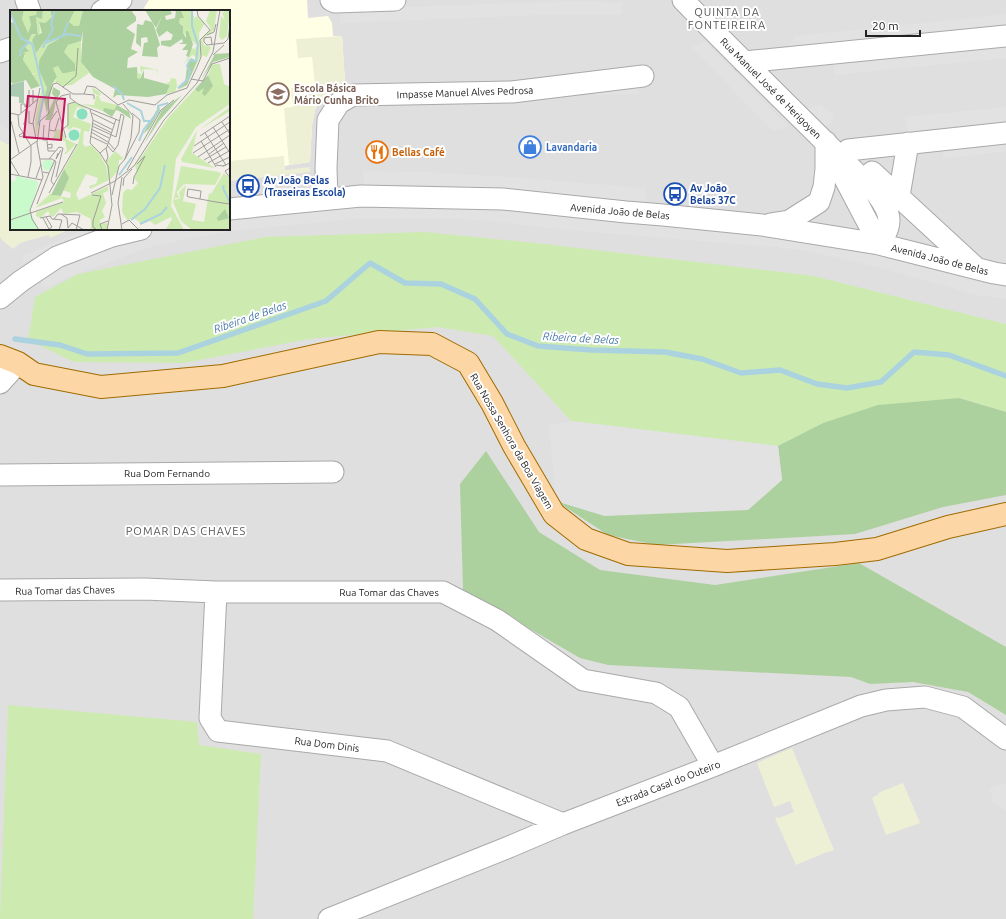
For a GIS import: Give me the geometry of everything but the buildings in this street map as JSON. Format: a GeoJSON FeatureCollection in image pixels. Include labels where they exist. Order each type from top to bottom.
{"type":"FeatureCollection","features":[{"type":"Feature","properties":{"kind":"main road","name":"Rua Nossa Senhora da Boa Viagem"},"geometry":{"type":"LineString","coordinates":[[0,339],[9,360],[34,374],[101,387],[223,376],[379,342],[432,344],[468,363],[554,514],[586,539],[628,554],[727,561],[835,554],[877,549],[948,527],[1006,514]]}},
{"type":"Feature","properties":{"kind":"street"},"geometry":{"type":"LineString","coordinates":[[26,0],[30,10]]}},
{"type":"Feature","properties":{"kind":"street"},"geometry":{"type":"LineString","coordinates":[[331,0],[335,2],[395,0]]}},
{"type":"Feature","properties":{"kind":"street","name":"Rua Manuel José de Herigoyen"},"geometry":{"type":"LineString","coordinates":[[683,0],[876,193],[883,202],[889,217],[888,228],[879,244]]}},
{"type":"Feature","properties":{"kind":"street"},"geometry":{"type":"LineString","coordinates":[[744,62],[1006,36]]}},
{"type":"Feature","properties":{"kind":"street"},"geometry":{"type":"LineString","coordinates":[[0,52],[10,48]]}},
{"type":"Feature","properties":{"kind":"street","name":"Impasse Manuel Alves Pedrosa"},"geometry":{"type":"LineString","coordinates":[[327,199],[326,168],[328,120],[339,103],[353,95],[512,92],[643,76]]}},
{"type":"Feature","properties":{"kind":"street"},"geometry":{"type":"LineString","coordinates":[[848,150],[1006,133]]}},
{"type":"Feature","properties":{"kind":"street","name":"Rua Manuel José de Herigoyen"},"geometry":{"type":"LineString","coordinates":[[826,142],[848,150],[976,268]]}},
{"type":"Feature","properties":{"kind":"street","name":"Rua Manuel José de Herigoyen"},"geometry":{"type":"LineString","coordinates":[[762,225],[788,221],[819,202],[824,187],[826,142]]}},
{"type":"Feature","properties":{"kind":"street"},"geometry":{"type":"LineString","coordinates":[[899,196],[908,143]]}},
{"type":"Feature","properties":{"kind":"street","name":"Avenida João de Belas"},"geometry":{"type":"LineString","coordinates":[[230,209],[361,196],[503,199],[762,225],[879,244],[1006,275]]}},
{"type":"Feature","properties":{"kind":"street"},"geometry":{"type":"LineString","coordinates":[[0,298],[21,281],[57,257],[112,236],[137,230]]}},
{"type":"Feature","properties":{"kind":"street"},"geometry":{"type":"LineString","coordinates":[[0,285],[21,281]]}},
{"type":"Feature","properties":{"kind":"street"},"geometry":{"type":"LineString","coordinates":[[0,383],[9,360]]}},
{"type":"Feature","properties":{"kind":"street","name":"Rua Dom Fernando"},"geometry":{"type":"LineString","coordinates":[[0,475],[333,472]]}},
{"type":"Feature","properties":{"kind":"street","name":"Rua Tomar das Chaves"},"geometry":{"type":"LineString","coordinates":[[0,590],[144,589],[216,592],[443,592],[497,620],[583,680],[656,693],[678,708],[713,766]]}},
{"type":"Feature","properties":{"kind":"street","name":"Rua Dom Dinis"},"geometry":{"type":"LineString","coordinates":[[216,592],[210,718],[218,731],[387,751],[563,824]]}},
{"type":"Feature","properties":{"kind":"street","name":"Estrada Casal do Outeiro"},"geometry":{"type":"LineString","coordinates":[[329,919],[563,824],[713,766],[861,706],[886,700],[925,698],[963,707],[1006,739]]}},
{"type":"Feature","properties":{"kind":"shaded area"},"geometry":{"type":"Polygon","coordinates":[[[0,0],[1006,0],[1006,919],[0,919],[0,0]]]}},
{"type":"Feature","properties":{"kind":"shaded area","name":"Escola Básica Mário Cunha Brito"},"geometry":{"type":"Polygon","coordinates":[[[149,0],[307,0],[308,18],[328,16],[332,23],[333,36],[342,36],[345,83],[332,88],[321,99],[315,110],[312,125],[310,162],[289,165],[230,181],[230,10],[143,10],[149,0]]]}},
{"type":"Feature","properties":{"kind":"shaded area"},"geometry":{"type":"Polygon","coordinates":[[[583,1],[622,3],[622,15],[538,15],[340,23],[340,10],[583,1]]]}},
{"type":"Feature","properties":{"kind":"shaded area"},"geometry":{"type":"Polygon","coordinates":[[[1006,14],[1006,27],[786,50],[795,36],[1006,14]]]}},
{"type":"Feature","properties":{"kind":"shaded area"},"geometry":{"type":"Polygon","coordinates":[[[342,36],[345,83],[332,88],[321,99],[315,110],[312,125],[310,162],[289,165],[284,108],[293,107],[291,88],[315,85],[312,57],[298,58],[296,39],[342,36]]]}},
{"type":"Feature","properties":{"kind":"shaded area"},"geometry":{"type":"Polygon","coordinates":[[[705,41],[788,127],[773,131],[691,47],[705,41]]]}},
{"type":"Feature","properties":{"kind":"shaded area"},"geometry":{"type":"Polygon","coordinates":[[[1006,46],[1006,58],[834,75],[833,63],[1006,46]]]}},
{"type":"Feature","properties":{"kind":"shaded area"},"geometry":{"type":"Polygon","coordinates":[[[595,82],[638,82],[639,94],[595,95],[595,82]]]}},
{"type":"Feature","properties":{"kind":"shaded area"},"geometry":{"type":"Polygon","coordinates":[[[820,104],[835,117],[826,127],[806,109],[820,104]]]}},
{"type":"Feature","properties":{"kind":"shaded area"},"geometry":{"type":"Polygon","coordinates":[[[1006,107],[1006,121],[907,132],[905,117],[1006,107]]]}},
{"type":"Feature","properties":{"kind":"shaded area"},"geometry":{"type":"Polygon","coordinates":[[[0,125],[10,130],[10,145],[0,140],[0,125]]]}},
{"type":"Feature","properties":{"kind":"shaded area"},"geometry":{"type":"Polygon","coordinates":[[[1006,137],[1006,151],[943,158],[942,144],[1006,137]]]}},
{"type":"Feature","properties":{"kind":"shaded area"},"geometry":{"type":"Polygon","coordinates":[[[0,140],[10,145],[10,230],[68,230],[50,238],[49,235],[26,241],[13,249],[0,237],[0,140]]]}},
{"type":"Feature","properties":{"kind":"shaded area"},"geometry":{"type":"Polygon","coordinates":[[[284,156],[285,170],[310,167],[310,172],[230,181],[230,161],[284,156]]]}},
{"type":"Feature","properties":{"kind":"shaded area"},"geometry":{"type":"Polygon","coordinates":[[[363,171],[428,172],[645,188],[646,202],[451,186],[402,184],[364,185],[363,171]]]}},
{"type":"Feature","properties":{"kind":"shaded area"},"geometry":{"type":"Polygon","coordinates":[[[364,204],[503,209],[755,233],[909,259],[961,276],[1006,286],[1006,299],[977,295],[884,269],[809,251],[568,230],[479,220],[430,218],[350,219],[233,231],[153,246],[63,279],[43,289],[38,276],[134,237],[158,230],[230,230],[230,216],[364,204]]]}},
{"type":"Feature","properties":{"kind":"shaded area"},"geometry":{"type":"Polygon","coordinates":[[[85,230],[102,230],[50,250],[21,264],[24,255],[85,230]]]}},
{"type":"Feature","properties":{"kind":"shaded area"},"geometry":{"type":"Polygon","coordinates":[[[571,421],[778,446],[782,480],[748,510],[605,516],[556,501],[549,425],[571,421]]]}},
{"type":"Feature","properties":{"kind":"shaded area"},"geometry":{"type":"Polygon","coordinates":[[[792,748],[834,850],[796,865],[775,818],[779,818],[794,812],[790,801],[774,807],[757,763],[792,748]]]}},
{"type":"Feature","properties":{"kind":"shaded area"},"geometry":{"type":"Polygon","coordinates":[[[903,783],[920,823],[886,835],[872,798],[879,794],[878,793],[903,783]]]}},
{"type":"Feature","properties":{"kind":"shaded area"},"geometry":{"type":"Polygon","coordinates":[[[1005,783],[1006,811],[992,801],[989,788],[1005,783]]]}},
{"type":"Feature","properties":{"kind":"green space"},"geometry":{"type":"Polygon","coordinates":[[[424,232],[536,243],[814,276],[1006,324],[1006,412],[959,398],[823,423],[778,446],[571,421],[493,336],[438,327],[309,339],[184,363],[74,362],[28,340],[35,297],[78,274],[265,237],[424,232]]]}},
{"type":"Feature","properties":{"kind":"green space"},"geometry":{"type":"Polygon","coordinates":[[[959,398],[1006,412],[1006,495],[943,507],[855,534],[656,545],[608,535],[556,501],[605,516],[782,480],[778,446],[823,423],[878,405],[959,398]]]}},
{"type":"Feature","properties":{"kind":"green space"},"geometry":{"type":"Polygon","coordinates":[[[486,451],[539,532],[600,570],[715,585],[859,563],[1006,647],[1006,715],[968,692],[913,682],[870,684],[851,677],[608,665],[580,658],[463,590],[460,484],[486,451]]]}},
{"type":"Feature","properties":{"kind":"green space"},"geometry":{"type":"Polygon","coordinates":[[[8,705],[197,722],[199,745],[261,754],[253,919],[0,919],[8,705]]]}},
{"type":"Feature","properties":{"kind":"waterway","name":"Ribeira de Belas"},"geometry":{"type":"LineString","coordinates":[[15,339],[60,345],[87,354],[178,353],[326,301],[370,263],[405,283],[441,284],[475,299],[507,334],[538,346],[591,350],[665,352],[702,359],[741,373],[780,370],[817,384],[847,388],[881,382],[914,352],[949,355],[1006,376]]}},
{"type":"Feature","properties":{"kind":"place","name":"Escola Básica Mário Cunha Brito"},"geometry":{"type":"Point","coordinates":[278,94]}},
{"type":"Feature","properties":{"kind":"place","name":"Lavandaria"},"geometry":{"type":"Point","coordinates":[530,147]}},
{"type":"Feature","properties":{"kind":"place","name":"Bellas Café"},"geometry":{"type":"Point","coordinates":[377,152]}},
{"type":"Feature","properties":{"kind":"place","name":"Av João Belas (Traseiras Escola)"},"geometry":{"type":"Point","coordinates":[248,186]}},
{"type":"Feature","properties":{"kind":"place","name":"Av João Belas 37C"},"geometry":{"type":"Point","coordinates":[675,194]}},
{"type":"Feature","properties":{"kind":"district","name":"QUINTA DA FONTEIREIRA"},"geometry":{"type":"Point","coordinates":[727,18]}},
{"type":"Feature","properties":{"kind":"district","name":"POMAR DAS CHAVES"},"geometry":{"type":"Point","coordinates":[186,531]}}]}
